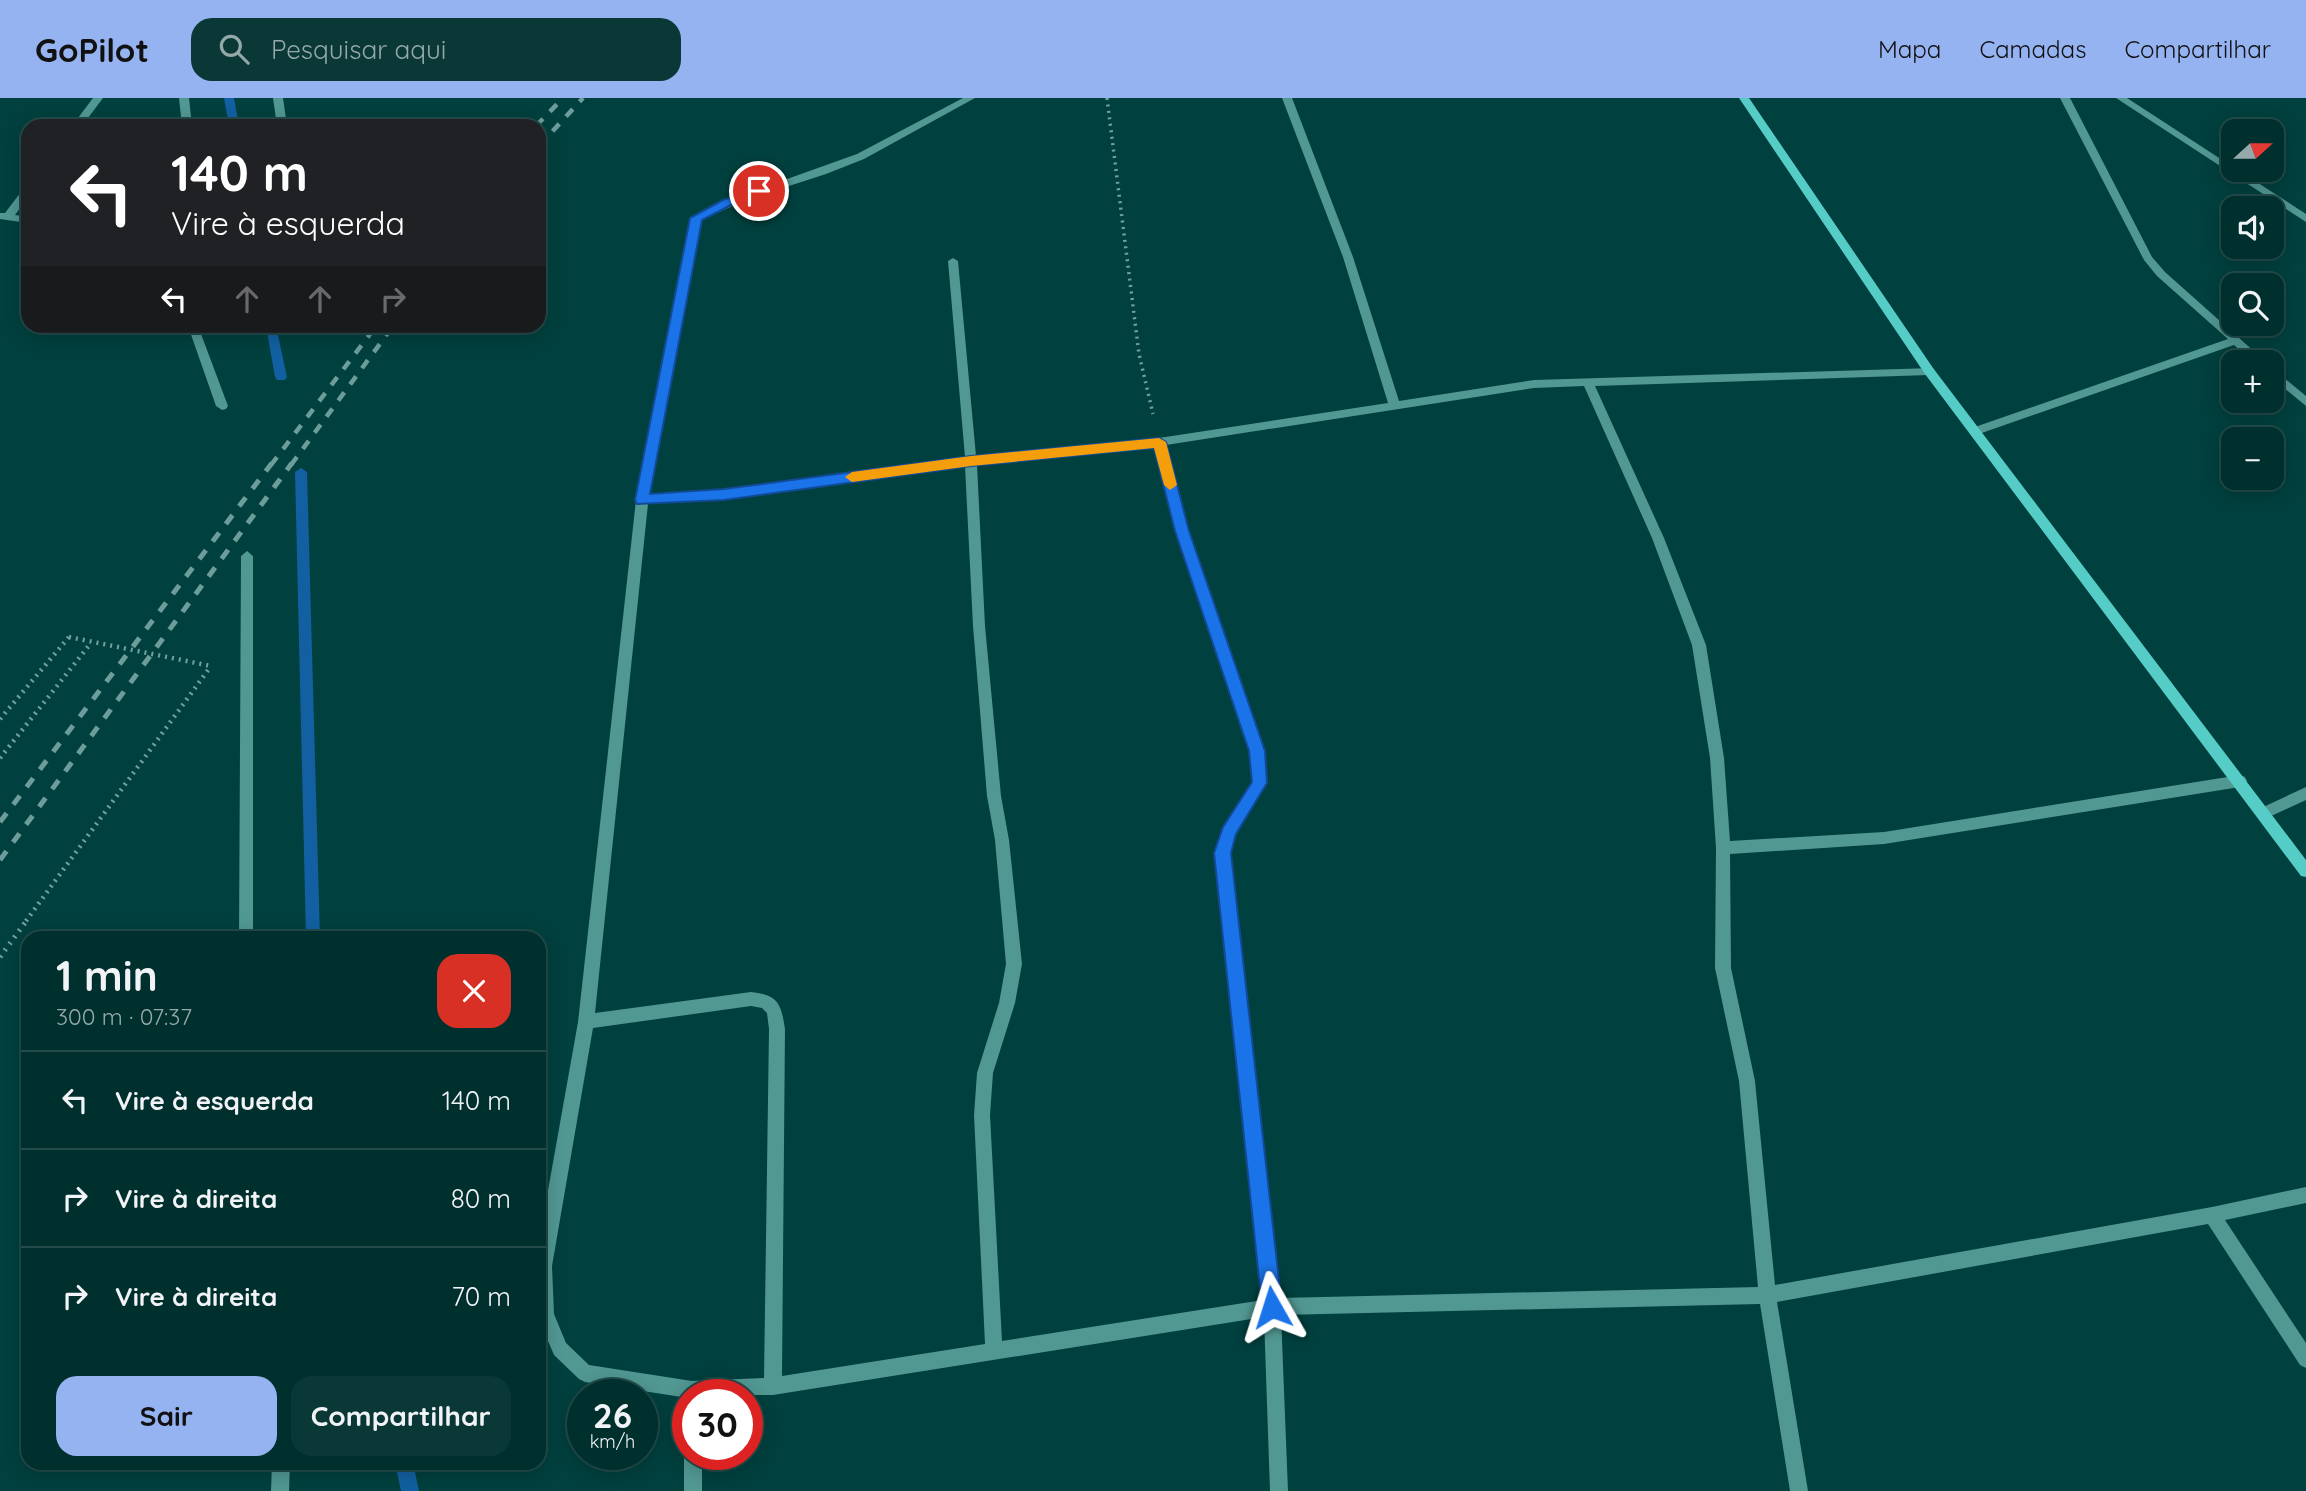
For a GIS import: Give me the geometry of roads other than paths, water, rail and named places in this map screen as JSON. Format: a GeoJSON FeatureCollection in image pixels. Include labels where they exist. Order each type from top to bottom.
{"type":"FeatureCollection","features":[{"type":"Feature","properties":{"kind":"street"},"geometry":{"type":"LineString","coordinates":[[82,119],[98,98]]}},
{"type":"Feature","properties":{"kind":"street"},"geometry":{"type":"LineString","coordinates":[[184,98],[186,119]]}},
{"type":"Feature","properties":{"kind":"street"},"geometry":{"type":"LineString","coordinates":[[278,98],[281,119]]}},
{"type":"Feature","properties":{"kind":"street"},"geometry":{"type":"LineString","coordinates":[[546,1249],[586,1022],[642,500],[696,218],[727,202],[822,172],[873,151],[970,98]]}},
{"type":"Feature","properties":{"kind":"street"},"geometry":{"type":"LineString","coordinates":[[1287,98],[1348,257],[1394,404]]}},
{"type":"Feature","properties":{"kind":"street"},"geometry":{"type":"LineString","coordinates":[[1744,98],[1929,371],[2306,871]]}},
{"type":"Feature","properties":{"kind":"street"},"geometry":{"type":"LineString","coordinates":[[2065,98],[2148,258],[2161,274],[2246,350]]}},
{"type":"Feature","properties":{"kind":"street"},"geometry":{"type":"LineString","coordinates":[[2121,98],[2306,219]]}},
{"type":"Feature","properties":{"kind":"street"},"geometry":{"type":"LineString","coordinates":[[4,216],[21,198]]}},
{"type":"Feature","properties":{"kind":"street"},"geometry":{"type":"LineString","coordinates":[[953,261],[971,461],[994,796],[1002,840],[1014,964],[1007,1003],[985,1073],[982,1115],[994,1349]]}},
{"type":"Feature","properties":{"kind":"street"},"geometry":{"type":"LineString","coordinates":[[196,333],[222,406]]}},
{"type":"Feature","properties":{"kind":"street"},"geometry":{"type":"LineString","coordinates":[[1976,431],[2235,341]]}},
{"type":"Feature","properties":{"kind":"street"},"geometry":{"type":"LineString","coordinates":[[642,500],[724,495],[971,461],[1159,442],[1534,384],[1929,371]]}},
{"type":"Feature","properties":{"kind":"street"},"geometry":{"type":"LineString","coordinates":[[1588,382],[1658,538],[1699,645],[1717,758],[1723,848],[1723,968],[1747,1081],[1767,1295],[1799,1491]]}},
{"type":"Feature","properties":{"kind":"street"},"geometry":{"type":"LineString","coordinates":[[2284,383],[2306,402]]}},
{"type":"Feature","properties":{"kind":"street"},"geometry":{"type":"LineString","coordinates":[[1159,442],[1182,531],[1257,751],[1260,769],[1259,783],[1228,832],[1222,853],[1272,1307],[1279,1491]]}},
{"type":"Feature","properties":{"kind":"street"},"geometry":{"type":"LineString","coordinates":[[246,931],[247,556]]}},
{"type":"Feature","properties":{"kind":"street"},"geometry":{"type":"LineString","coordinates":[[1723,848],[1884,838],[2240,781]]}},
{"type":"Feature","properties":{"kind":"street"},"geometry":{"type":"LineString","coordinates":[[2264,813],[2306,793]]}},
{"type":"Feature","properties":{"kind":"street"},"geometry":{"type":"LineString","coordinates":[[586,1022],[751,999],[766,1001],[774,1010],[778,1028],[773,1386]]}},
{"type":"Feature","properties":{"kind":"street"},"geometry":{"type":"LineString","coordinates":[[763,1387],[1272,1307],[1767,1295],[2212,1215],[2306,1195]]}},
{"type":"Feature","properties":{"kind":"street"},"geometry":{"type":"LineString","coordinates":[[2212,1215],[2306,1359]]}},
{"type":"Feature","properties":{"kind":"street"},"geometry":{"type":"LineString","coordinates":[[546,1316],[559,1349],[584,1373],[672,1388]]}},
{"type":"Feature","properties":{"kind":"street"},"geometry":{"type":"LineString","coordinates":[[281,1470],[281,1491]]}},
{"type":"Feature","properties":{"kind":"street"},"geometry":{"type":"LineString","coordinates":[[693,1470],[693,1491]]}},
{"type":"Feature","properties":{"kind":"waterway"},"geometry":{"type":"LineString","coordinates":[[229,98],[233,119]]}},
{"type":"Feature","properties":{"kind":"waterway"},"geometry":{"type":"LineString","coordinates":[[272,333],[281,377]]}},
{"type":"Feature","properties":{"kind":"waterway"},"geometry":{"type":"LineString","coordinates":[[301,472],[313,931]]}},
{"type":"Feature","properties":{"kind":"waterway"},"geometry":{"type":"LineString","coordinates":[[406,1470],[410,1491]]}},
{"type":"Feature","properties":{"kind":"railway"},"geometry":{"type":"LineString","coordinates":[[543,119],[563,98]]}},
{"type":"Feature","properties":{"kind":"railway"},"geometry":{"type":"LineString","coordinates":[[546,138],[583,98]]}},
{"type":"Feature","properties":{"kind":"railway"},"geometry":{"type":"LineString","coordinates":[[271,465],[371,333]]}},
{"type":"Feature","properties":{"kind":"railway"},"geometry":{"type":"LineString","coordinates":[[291,465],[388,333]]}},
{"type":"Feature","properties":{"kind":"railway"},"geometry":{"type":"LineString","coordinates":[[0,822],[272,463]]}},
{"type":"Feature","properties":{"kind":"railway"},"geometry":{"type":"LineString","coordinates":[[0,860],[292,463]]}}]}
